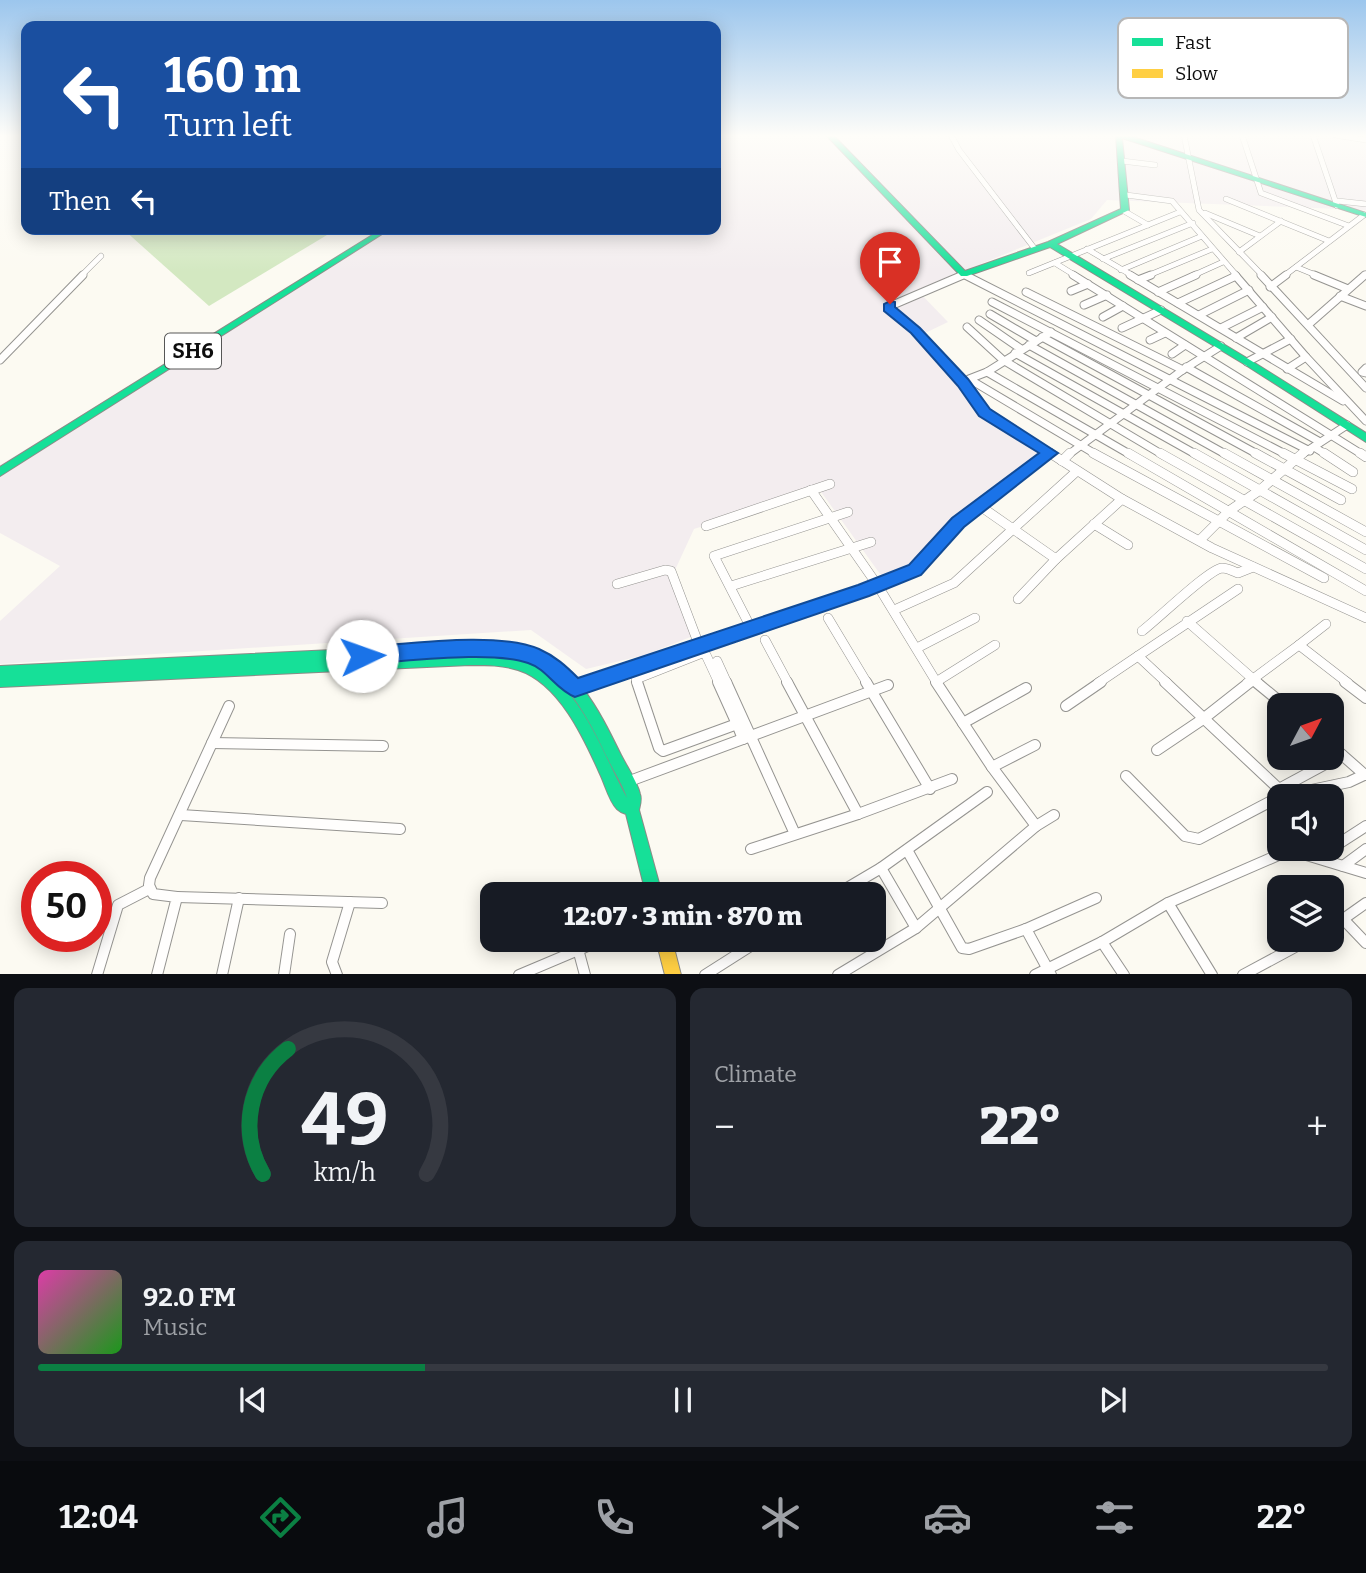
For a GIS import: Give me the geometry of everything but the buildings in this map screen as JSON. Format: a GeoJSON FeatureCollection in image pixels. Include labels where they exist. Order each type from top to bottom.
{"type":"FeatureCollection","features":[{"type":"Feature","properties":{"kind":"main road"},"geometry":{"type":"LineString","coordinates":[[873,180],[964,274],[1051,244],[1124,211],[1124,180]]}},
{"type":"Feature","properties":{"kind":"main road"},"geometry":{"type":"LineString","coordinates":[[1260,180],[1365,211]]}},
{"type":"Feature","properties":{"kind":"main road","name":"SH6"},"geometry":{"type":"LineString","coordinates":[[0,464],[368,235]]}},
{"type":"Feature","properties":{"kind":"main road","name":"SH6"},"geometry":{"type":"LineString","coordinates":[[0,472],[377,235]]}},
{"type":"Feature","properties":{"kind":"main road"},"geometry":{"type":"LineString","coordinates":[[1051,244],[1247,362],[1366,438]]}},
{"type":"Feature","properties":{"kind":"main road"},"geometry":{"type":"LineString","coordinates":[[0,672],[479,649],[511,650],[534,656],[554,667],[575,688],[627,782],[634,796],[632,810],[651,882]]}},
{"type":"Feature","properties":{"kind":"main road"},"geometry":{"type":"LineString","coordinates":[[0,681],[493,658],[532,668],[547,677],[563,693],[621,803],[632,810]]}},
{"type":"Feature","properties":{"kind":"main road"},"geometry":{"type":"LineString","coordinates":[[668,952],[673,974]]}},
{"type":"Feature","properties":{"kind":"street"},"geometry":{"type":"LineString","coordinates":[[982,180],[1035,249]]}},
{"type":"Feature","properties":{"kind":"street"},"geometry":{"type":"LineString","coordinates":[[1192,180],[1199,210],[1272,289],[1363,372],[1366,388]]}},
{"type":"Feature","properties":{"kind":"street"},"geometry":{"type":"LineString","coordinates":[[1258,180],[1261,193],[1349,226]]}},
{"type":"Feature","properties":{"kind":"street"},"geometry":{"type":"LineString","coordinates":[[1329,180],[1338,204]]}},
{"type":"Feature","properties":{"kind":"street"},"geometry":{"type":"LineString","coordinates":[[1126,195],[1172,201],[1366,421]]}},
{"type":"Feature","properties":{"kind":"street"},"geometry":{"type":"LineString","coordinates":[[1226,199],[1329,241]]}},
{"type":"Feature","properties":{"kind":"street"},"geometry":{"type":"LineString","coordinates":[[1199,210],[1260,236]]}},
{"type":"Feature","properties":{"kind":"street"},"geometry":{"type":"LineString","coordinates":[[1124,211],[1148,225]]}},
{"type":"Feature","properties":{"kind":"street"},"geometry":{"type":"LineString","coordinates":[[1199,315],[1250,291],[1272,289],[1365,211]]}},
{"type":"Feature","properties":{"kind":"street"},"geometry":{"type":"LineString","coordinates":[[1029,274],[1180,212]]}},
{"type":"Feature","properties":{"kind":"street"},"geometry":{"type":"LineString","coordinates":[[1239,252],[1281,221]]}},
{"type":"Feature","properties":{"kind":"street"},"geometry":{"type":"LineString","coordinates":[[1103,259],[1192,223]]}},
{"type":"Feature","properties":{"kind":"street"},"geometry":{"type":"LineString","coordinates":[[1121,270],[1202,236]]}},
{"type":"Feature","properties":{"kind":"street"},"geometry":{"type":"LineString","coordinates":[[1138,280],[1212,248]]}},
{"type":"Feature","properties":{"kind":"street"},"geometry":{"type":"LineString","coordinates":[[1087,249],[1353,407]]}},
{"type":"Feature","properties":{"kind":"street"},"geometry":{"type":"LineString","coordinates":[[0,360],[101,256]]}},
{"type":"Feature","properties":{"kind":"street"},"geometry":{"type":"LineString","coordinates":[[1158,292],[1223,262]]}},
{"type":"Feature","properties":{"kind":"street"},"geometry":{"type":"LineString","coordinates":[[1055,263],[1366,457]]}},
{"type":"Feature","properties":{"kind":"street"},"geometry":{"type":"LineString","coordinates":[[1296,267],[1348,289]]}},
{"type":"Feature","properties":{"kind":"street"},"geometry":{"type":"LineString","coordinates":[[1315,447],[1171,379],[964,274],[888,307],[966,381],[985,412],[1122,499],[1253,567],[1366,616]]}},
{"type":"Feature","properties":{"kind":"street"},"geometry":{"type":"LineString","coordinates":[[1309,324],[1366,274]]}},
{"type":"Feature","properties":{"kind":"street"},"geometry":{"type":"LineString","coordinates":[[1178,303],[1236,276]]}},
{"type":"Feature","properties":{"kind":"street"},"geometry":{"type":"LineString","coordinates":[[1071,291],[1088,284]]}},
{"type":"Feature","properties":{"kind":"street"},"geometry":{"type":"LineString","coordinates":[[1026,292],[1184,368],[1353,472]]}},
{"type":"Feature","properties":{"kind":"street"},"geometry":{"type":"LineString","coordinates":[[1008,295],[992,302],[1352,489]]}},
{"type":"Feature","properties":{"kind":"street"},"geometry":{"type":"LineString","coordinates":[[1084,305],[1107,295]]}},
{"type":"Feature","properties":{"kind":"street"},"geometry":{"type":"LineString","coordinates":[[1340,296],[1366,306]]}},
{"type":"Feature","properties":{"kind":"street"},"geometry":{"type":"LineString","coordinates":[[1103,317],[1123,306]]}},
{"type":"Feature","properties":{"kind":"street"},"geometry":{"type":"LineString","coordinates":[[1221,328],[1263,307]]}},
{"type":"Feature","properties":{"kind":"street"},"geometry":{"type":"LineString","coordinates":[[1122,328],[1161,310]]}},
{"type":"Feature","properties":{"kind":"street"},"geometry":{"type":"LineString","coordinates":[[990,314],[1124,414],[1366,550]]}},
{"type":"Feature","properties":{"kind":"street"},"geometry":{"type":"LineString","coordinates":[[1236,338],[1272,317]]}},
{"type":"Feature","properties":{"kind":"street"},"geometry":{"type":"LineString","coordinates":[[979,320],[1366,532]]}},
{"type":"Feature","properties":{"kind":"street"},"geometry":{"type":"LineString","coordinates":[[967,327],[1003,360],[1106,423],[1366,569]]}},
{"type":"Feature","properties":{"kind":"street"},"geometry":{"type":"LineString","coordinates":[[966,381],[987,372],[1051,332]]}},
{"type":"Feature","properties":{"kind":"street"},"geometry":{"type":"LineString","coordinates":[[1150,340],[1165,333]]}},
{"type":"Feature","properties":{"kind":"street"},"geometry":{"type":"LineString","coordinates":[[1247,362],[1291,339]]}},
{"type":"Feature","properties":{"kind":"street"},"geometry":{"type":"LineString","coordinates":[[1029,345],[1148,396],[1341,500]]}},
{"type":"Feature","properties":{"kind":"street"},"geometry":{"type":"LineString","coordinates":[[1172,354],[1185,345]]}},
{"type":"Feature","properties":{"kind":"street"},"geometry":{"type":"LineString","coordinates":[[1062,461],[1106,423],[1124,414],[1184,368],[1221,346]]}},
{"type":"Feature","properties":{"kind":"street"},"geometry":{"type":"LineString","coordinates":[[1287,369],[1306,356]]}},
{"type":"Feature","properties":{"kind":"street"},"geometry":{"type":"LineString","coordinates":[[987,372],[1366,591]]}},
{"type":"Feature","properties":{"kind":"street"},"geometry":{"type":"LineString","coordinates":[[966,381],[1324,578]]}},
{"type":"Feature","properties":{"kind":"street"},"geometry":{"type":"LineString","coordinates":[[1203,542],[1217,521],[1229,510],[1260,490],[1296,458],[1347,425]]}},
{"type":"Feature","properties":{"kind":"street"},"geometry":{"type":"LineString","coordinates":[[563,693],[878,586],[915,570],[958,523],[1050,453]]}},
{"type":"Feature","properties":{"kind":"street"},"geometry":{"type":"LineString","coordinates":[[894,610],[954,583],[1077,471]]}},
{"type":"Feature","properties":{"kind":"street"},"geometry":{"type":"LineString","coordinates":[[706,526],[830,484]]}},
{"type":"Feature","properties":{"kind":"street"},"geometry":{"type":"LineString","coordinates":[[811,490],[894,610],[963,723],[1035,826]]}},
{"type":"Feature","properties":{"kind":"street"},"geometry":{"type":"LineString","coordinates":[[1017,599],[1122,499]]}},
{"type":"Feature","properties":{"kind":"street"},"geometry":{"type":"LineString","coordinates":[[980,506],[1056,559]]}},
{"type":"Feature","properties":{"kind":"street"},"geometry":{"type":"LineString","coordinates":[[751,628],[714,556],[848,512]]}},
{"type":"Feature","properties":{"kind":"street"},"geometry":{"type":"LineString","coordinates":[[1094,524],[1128,545]]}},
{"type":"Feature","properties":{"kind":"street"},"geometry":{"type":"LineString","coordinates":[[731,586],[871,542]]}},
{"type":"Feature","properties":{"kind":"street"},"geometry":{"type":"LineString","coordinates":[[1203,542],[1366,616]]}},
{"type":"Feature","properties":{"kind":"street"},"geometry":{"type":"LineString","coordinates":[[1142,631],[1174,606],[1208,573],[1223,568],[1238,573],[1253,567]]}},
{"type":"Feature","properties":{"kind":"street"},"geometry":{"type":"LineString","coordinates":[[617,584],[659,574],[665,570],[671,571],[699,645]]}},
{"type":"Feature","properties":{"kind":"street"},"geometry":{"type":"LineString","coordinates":[[1066,706],[1187,621],[1238,589]]}},
{"type":"Feature","properties":{"kind":"street"},"geometry":{"type":"LineString","coordinates":[[828,618],[930,789]]}},
{"type":"Feature","properties":{"kind":"street"},"geometry":{"type":"LineString","coordinates":[[917,648],[975,618]]}},
{"type":"Feature","properties":{"kind":"street"},"geometry":{"type":"LineString","coordinates":[[1187,621],[1270,693]]}},
{"type":"Feature","properties":{"kind":"street"},"geometry":{"type":"LineString","coordinates":[[1157,750],[1203,719],[1326,624]]}},
{"type":"Feature","properties":{"kind":"street"},"geometry":{"type":"LineString","coordinates":[[765,640],[858,814]]}},
{"type":"Feature","properties":{"kind":"street"},"geometry":{"type":"LineString","coordinates":[[936,682],[995,645]]}},
{"type":"Feature","properties":{"kind":"street"},"geometry":{"type":"LineString","coordinates":[[1299,645],[1366,698]]}},
{"type":"Feature","properties":{"kind":"street"},"geometry":{"type":"LineString","coordinates":[[737,724],[663,751],[659,748],[636,679],[702,653],[706,655],[737,724],[746,737]]}},
{"type":"Feature","properties":{"kind":"street"},"geometry":{"type":"LineString","coordinates":[[1138,656],[1272,785],[1279,789],[1314,770]]}},
{"type":"Feature","properties":{"kind":"street"},"geometry":{"type":"LineString","coordinates":[[717,661],[746,737],[795,834]]}},
{"type":"Feature","properties":{"kind":"street"},"geometry":{"type":"LineString","coordinates":[[627,782],[888,685]]}},
{"type":"Feature","properties":{"kind":"street"},"geometry":{"type":"LineString","coordinates":[[963,723],[1026,688]]}},
{"type":"Feature","properties":{"kind":"street"},"geometry":{"type":"LineString","coordinates":[[229,706],[150,878],[149,889],[153,894],[177,897],[382,904]]}},
{"type":"Feature","properties":{"kind":"street"},"geometry":{"type":"LineString","coordinates":[[212,743],[383,746]]}},
{"type":"Feature","properties":{"kind":"street"},"geometry":{"type":"LineString","coordinates":[[992,766],[1035,745]]}},
{"type":"Feature","properties":{"kind":"street"},"geometry":{"type":"LineString","coordinates":[[1340,784],[1366,774],[1344,757]]}},
{"type":"Feature","properties":{"kind":"street"},"geometry":{"type":"LineString","coordinates":[[1126,776],[1185,836],[1199,839],[1267,801]]}},
{"type":"Feature","properties":{"kind":"street"},"geometry":{"type":"LineString","coordinates":[[751,849],[953,779]]}},
{"type":"Feature","properties":{"kind":"street"},"geometry":{"type":"LineString","coordinates":[[857,882],[907,850],[986,792]]}},
{"type":"Feature","properties":{"kind":"street"},"geometry":{"type":"LineString","coordinates":[[181,815],[400,829]]}},
{"type":"Feature","properties":{"kind":"street"},"geometry":{"type":"LineString","coordinates":[[840,974],[916,928],[1035,826],[1054,815]]}},
{"type":"Feature","properties":{"kind":"street"},"geometry":{"type":"LineString","coordinates":[[1344,840],[1366,826]]}},
{"type":"Feature","properties":{"kind":"street"},"geometry":{"type":"LineString","coordinates":[[1343,866],[1366,849]]}},
{"type":"Feature","properties":{"kind":"street"},"geometry":{"type":"LineString","coordinates":[[907,850],[959,945],[966,950],[1026,929],[1096,898]]}},
{"type":"Feature","properties":{"kind":"street"},"geometry":{"type":"LineString","coordinates":[[1026,929],[1049,972],[1168,903],[1267,860]]}},
{"type":"Feature","properties":{"kind":"street"},"geometry":{"type":"LineString","coordinates":[[1329,861],[1366,873]]}},
{"type":"Feature","properties":{"kind":"street"},"geometry":{"type":"LineString","coordinates":[[881,868],[916,928]]}},
{"type":"Feature","properties":{"kind":"street"},"geometry":{"type":"LineString","coordinates":[[97,974],[118,905],[149,889]]}},
{"type":"Feature","properties":{"kind":"street"},"geometry":{"type":"LineString","coordinates":[[157,974],[177,897]]}},
{"type":"Feature","properties":{"kind":"street"},"geometry":{"type":"LineString","coordinates":[[222,974],[239,898]]}},
{"type":"Feature","properties":{"kind":"street"},"geometry":{"type":"LineString","coordinates":[[337,974],[332,962],[350,902]]}},
{"type":"Feature","properties":{"kind":"street"},"geometry":{"type":"LineString","coordinates":[[1168,903],[1211,974]]}},
{"type":"Feature","properties":{"kind":"street"},"geometry":{"type":"LineString","coordinates":[[1366,903],[1345,920],[1366,943]]}},
{"type":"Feature","properties":{"kind":"street"},"geometry":{"type":"LineString","coordinates":[[284,974],[290,934]]}},
{"type":"Feature","properties":{"kind":"street"},"geometry":{"type":"LineString","coordinates":[[1102,942],[1123,974]]}},
{"type":"Feature","properties":{"kind":"street"},"geometry":{"type":"LineString","coordinates":[[521,974],[571,952]]}},
{"type":"Feature","properties":{"kind":"street"},"geometry":{"type":"LineString","coordinates":[[579,952],[585,974]]}},
{"type":"Feature","properties":{"kind":"street"},"geometry":{"type":"LineString","coordinates":[[707,974],[741,952]]}},
{"type":"Feature","properties":{"kind":"street"},"geometry":{"type":"LineString","coordinates":[[1245,974],[1285,952]]}},
{"type":"Feature","properties":{"kind":"shaded area"},"geometry":{"type":"Polygon","coordinates":[[[721,180],[1366,180],[1366,210],[1107,200],[1091,219],[917,290],[948,322],[921,335],[977,405],[1044,447],[888,585],[819,489],[694,529],[675,570],[693,636],[645,655],[586,669],[531,630],[0,664],[0,621],[60,566],[0,533],[0,465],[377,235],[721,235],[721,180]]]}},
{"type":"Feature","properties":{"kind":"green space"},"geometry":{"type":"Polygon","coordinates":[[[130,235],[327,235],[209,306],[130,235]]]}},
{"type":"Feature","properties":{"kind":"traffic: fast"},"geometry":{"type":"LineString","coordinates":[[873,180],[964,274],[1051,244],[1247,362],[1366,438]]}},
{"type":"Feature","properties":{"kind":"traffic: fast"},"geometry":{"type":"LineString","coordinates":[[1051,244],[1125,210],[1123,180]]}},
{"type":"Feature","properties":{"kind":"traffic: fast"},"geometry":{"type":"LineString","coordinates":[[1259,180],[1366,215]]}},
{"type":"Feature","properties":{"kind":"traffic: fast"},"geometry":{"type":"LineString","coordinates":[[0,472],[377,235]]}},
{"type":"Feature","properties":{"kind":"traffic: fast"},"geometry":{"type":"LineString","coordinates":[[0,672],[479,649],[526,653],[549,665],[565,678],[590,710],[600,728],[634,796],[632,810],[651,882]]}},
{"type":"Feature","properties":{"kind":"traffic: fast"},"geometry":{"type":"LineString","coordinates":[[0,681],[470,660],[514,663],[523,665],[547,679],[561,693],[585,728],[621,803],[632,810]]}},
{"type":"Feature","properties":{"kind":"traffic: slow"},"geometry":{"type":"LineString","coordinates":[[667,952],[673,974]]}},
{"type":"Feature","properties":{"kind":"route"},"geometry":{"type":"LineString","coordinates":[[362,656],[479,649],[511,650],[534,656],[554,667],[575,688],[645,662],[878,586],[915,570],[958,523],[1050,453],[985,412],[916,331],[888,307],[890,304]]}}]}
